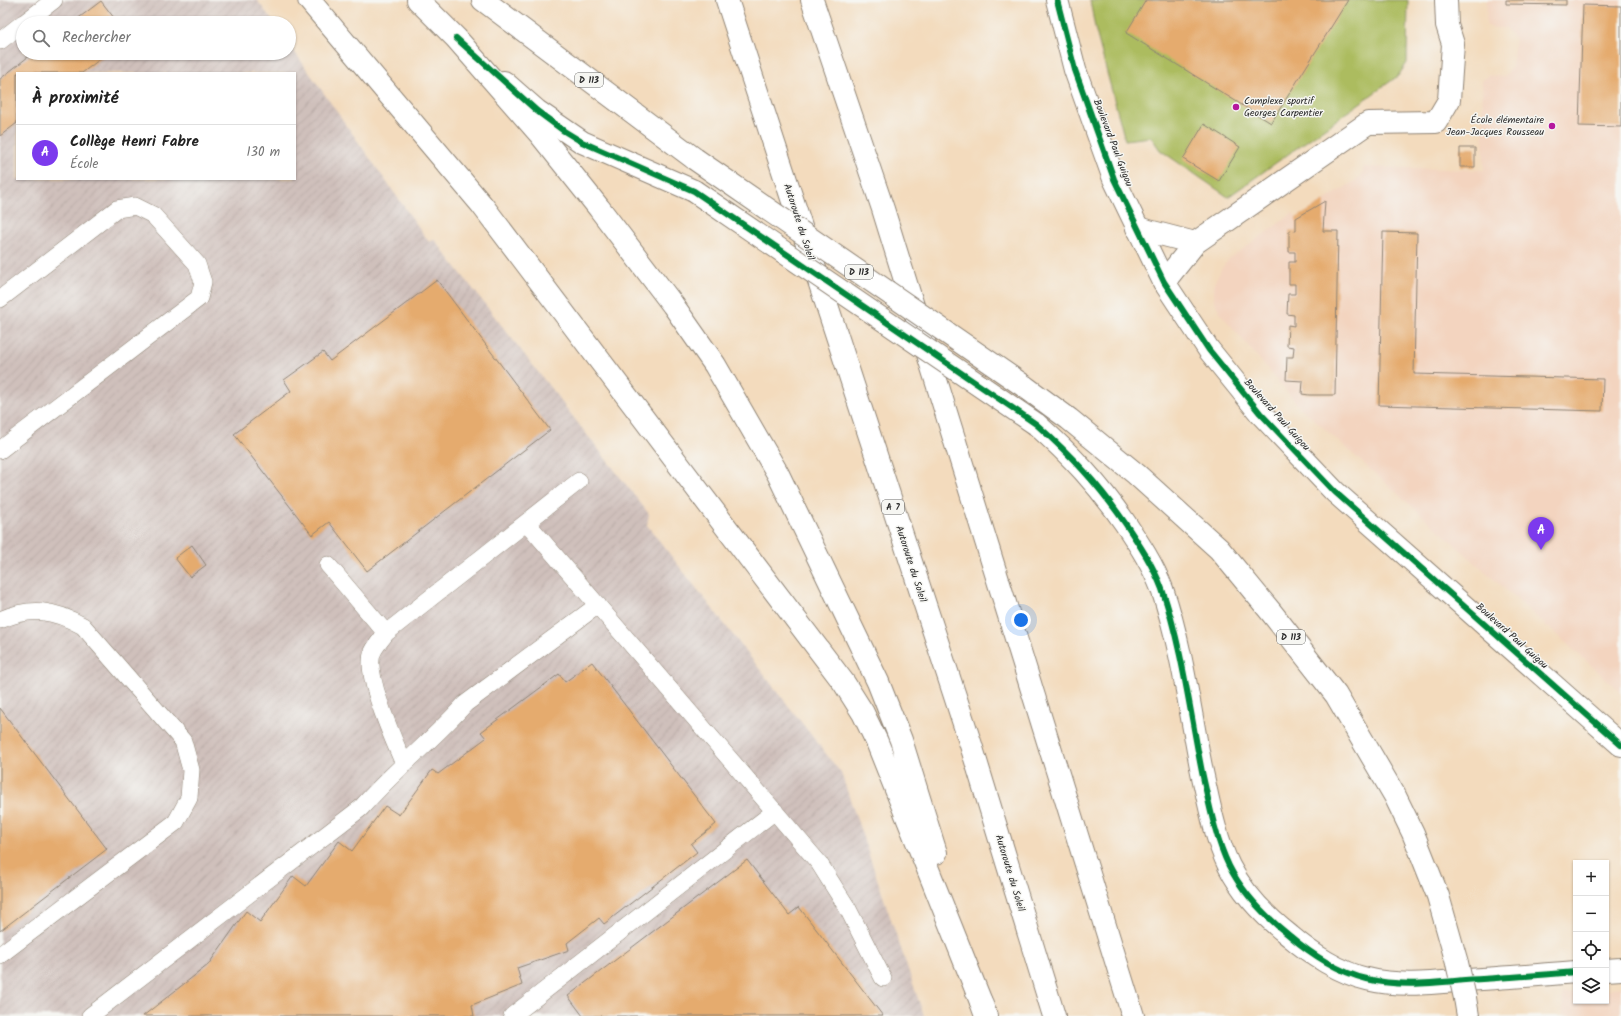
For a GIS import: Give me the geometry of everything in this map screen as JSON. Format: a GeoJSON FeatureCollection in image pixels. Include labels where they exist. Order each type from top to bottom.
{"type":"FeatureCollection","features":[{"type":"Feature","properties":{"kind":"main road"},"geometry":{"type":"LineString","coordinates":[[310,0],[482,205],[844,682],[863,713],[878,742],[983,1009]]}},
{"type":"Feature","properties":{"kind":"main road"},"geometry":{"type":"LineString","coordinates":[[418,0],[456,38],[537,111],[564,131],[582,142],[694,191],[1036,424],[1070,454],[1090,476],[1142,547],[1162,590],[1174,632],[1207,797],[1218,837],[1230,866],[1244,890],[1270,919],[1302,946],[1337,967],[1365,979],[1383,982],[1418,984],[1573,972]]}},
{"type":"Feature","properties":{"kind":"main road","name":"D 113"},"geometry":{"type":"LineString","coordinates":[[483,0],[695,159],[1024,386],[1068,419],[1136,474],[1219,549],[1272,612],[1336,696],[1395,796],[1416,840],[1438,896],[1457,963],[1467,1007]]}},
{"type":"Feature","properties":{"kind":"main road","name":"Autoroute du Soleil"},"geometry":{"type":"LineString","coordinates":[[727,0],[968,737],[1054,1016]]}},
{"type":"Feature","properties":{"kind":"main road"},"geometry":{"type":"LineString","coordinates":[[812,0],[883,209],[1133,1016]]}},
{"type":"Feature","properties":{"kind":"main road","name":"Boulevard Paul Guigou"},"geometry":{"type":"LineString","coordinates":[[1057,0],[1075,70],[1114,179],[1136,228],[1164,282],[1213,356],[1260,413],[1334,492],[1621,746]]}},
{"type":"Feature","properties":{"kind":"main road"},"geometry":{"type":"LineString","coordinates":[[1164,282],[1195,243],[1368,123],[1436,122],[1449,100],[1453,44],[1447,25],[1446,0]]}},
{"type":"Feature","properties":{"kind":"main road"},"geometry":{"type":"LineString","coordinates":[[456,38],[539,133],[599,208],[673,305],[715,365],[778,474],[878,682],[901,740],[983,1009]]}},
{"type":"Feature","properties":{"kind":"main road"},"geometry":{"type":"LineString","coordinates":[[1136,228],[1195,243]]}},
{"type":"Feature","properties":{"kind":"main road"},"geometry":{"type":"LineString","coordinates":[[1609,970],[1621,969]]}},
{"type":"Feature","properties":{"kind":"lane"},"geometry":{"type":"LineString","coordinates":[[32,16],[54,0]]}},
{"type":"Feature","properties":{"kind":"lane"},"geometry":{"type":"LineString","coordinates":[[0,41],[16,28]]}},
{"type":"Feature","properties":{"kind":"lane"},"geometry":{"type":"LineString","coordinates":[[0,300],[117,209],[135,206],[153,215],[198,264],[203,282],[199,298],[0,450]]}},
{"type":"Feature","properties":{"kind":"lane"},"geometry":{"type":"LineString","coordinates":[[404,764],[389,732],[371,672],[372,653],[386,634],[579,481]]}},
{"type":"Feature","properties":{"kind":"lane"},"geometry":{"type":"LineString","coordinates":[[527,522],[819,863],[848,909],[883,978]]}},
{"type":"Feature","properties":{"kind":"lane"},"geometry":{"type":"LineString","coordinates":[[328,565],[386,634]]}},
{"type":"Feature","properties":{"kind":"lane"},"geometry":{"type":"LineString","coordinates":[[90,1016],[361,808],[376,791],[465,704],[598,605]]}},
{"type":"Feature","properties":{"kind":"lane"},"geometry":{"type":"LineString","coordinates":[[0,620],[37,610],[62,615],[83,626],[183,741],[191,770],[189,798],[176,822],[0,955]]}},
{"type":"Feature","properties":{"kind":"lane"},"geometry":{"type":"LineString","coordinates":[[512,1016],[775,811]]}},
{"type":"Feature","properties":{"kind":"shaded area"},"geometry":{"type":"Polygon","coordinates":[[[0,0],[257,0],[269,16],[16,16],[16,60],[296,60],[296,54],[429,242],[434,239],[649,514],[647,525],[841,773],[924,1016],[0,1016],[0,0]]]}},
{"type":"Feature","properties":{"kind":"shaded area"},"geometry":{"type":"Polygon","coordinates":[[[1487,0],[1621,0],[1621,692],[1300,407],[1221,314],[1214,300],[1214,283],[1229,259],[1293,213],[1297,218],[1361,177],[1364,167],[1484,170],[1482,81],[1488,75],[1504,77],[1512,67],[1515,40],[1506,28],[1492,28],[1486,25],[1487,0]]]}},
{"type":"Feature","properties":{"kind":"shaded area"},"geometry":{"type":"Polygon","coordinates":[[[1621,987],[1621,1016],[1563,1016],[1562,993],[1573,992],[1573,1004],[1609,1004],[1609,989],[1621,987]]]}},
{"type":"Feature","properties":{"kind":"green space","name":"Complexe sportif Georges Carpentier"},"geometry":{"type":"Polygon","coordinates":[[[1090,0],[1408,0],[1407,63],[1398,76],[1228,197],[1160,150],[1151,137],[1125,140],[1095,28],[1090,0]]]}},
{"type":"Feature","properties":{"kind":"building"},"geometry":{"type":"Polygon","coordinates":[[[1146,0],[1348,0],[1271,123],[1126,33],[1146,0]]]}},
{"type":"Feature","properties":{"kind":"building"},"geometry":{"type":"Polygon","coordinates":[[[1506,0],[1566,0],[1566,5],[1506,4],[1506,0]]]}},
{"type":"Feature","properties":{"kind":"building"},"geometry":{"type":"Polygon","coordinates":[[[101,1],[113,16],[81,16],[101,1]]]}},
{"type":"Feature","properties":{"kind":"building"},"geometry":{"type":"Polygon","coordinates":[[[1583,5],[1621,6],[1621,127],[1579,126],[1583,5]]]}},
{"type":"Feature","properties":{"kind":"building"},"geometry":{"type":"Polygon","coordinates":[[[24,60],[99,60],[83,72],[16,72],[16,124],[0,136],[0,79],[24,60]]]}},
{"type":"Feature","properties":{"kind":"building"},"geometry":{"type":"Polygon","coordinates":[[[1204,124],[1240,147],[1219,181],[1183,159],[1204,124]]]}},
{"type":"Feature","properties":{"kind":"building"},"geometry":{"type":"Polygon","coordinates":[[[1460,148],[1475,148],[1475,167],[1460,167],[1460,148]]]}},
{"type":"Feature","properties":{"kind":"building"},"geometry":{"type":"Polygon","coordinates":[[[1325,201],[1323,231],[1338,231],[1335,395],[1309,395],[1302,394],[1303,381],[1286,380],[1287,357],[1293,357],[1294,347],[1287,346],[1288,325],[1294,326],[1294,315],[1287,314],[1288,294],[1295,294],[1295,284],[1289,284],[1289,262],[1295,262],[1295,252],[1289,252],[1289,230],[1296,231],[1296,218],[1325,201]]]}},
{"type":"Feature","properties":{"kind":"building"},"geometry":{"type":"Polygon","coordinates":[[[1383,232],[1417,233],[1414,374],[1603,379],[1602,411],[1379,405],[1383,232]]]}},
{"type":"Feature","properties":{"kind":"building"},"geometry":{"type":"Polygon","coordinates":[[[437,280],[550,430],[367,571],[329,522],[312,535],[234,434],[291,391],[284,380],[323,352],[330,361],[437,280]]]}},
{"type":"Feature","properties":{"kind":"building"},"geometry":{"type":"Polygon","coordinates":[[[192,545],[206,565],[190,577],[175,558],[192,545]]]}},
{"type":"Feature","properties":{"kind":"building"},"geometry":{"type":"Polygon","coordinates":[[[592,662],[716,824],[691,844],[697,852],[604,924],[599,918],[567,943],[569,950],[517,968],[522,985],[472,1005],[474,1016],[143,1016],[208,965],[246,911],[260,922],[293,876],[306,886],[339,841],[352,851],[385,806],[399,815],[432,770],[438,774],[486,738],[481,732],[559,674],[565,682],[592,662]]]}},
{"type":"Feature","properties":{"kind":"building"},"geometry":{"type":"Polygon","coordinates":[[[0,708],[107,849],[0,931],[0,708]]]}},
{"type":"Feature","properties":{"kind":"building"},"geometry":{"type":"Polygon","coordinates":[[[747,860],[789,915],[799,907],[883,1016],[583,1016],[568,996],[747,860]]]}},
{"type":"Feature","properties":{"kind":"cycle path"},"geometry":{"type":"LineString","coordinates":[[1057,0],[1075,70],[1114,179],[1164,282],[1209,350],[1260,413],[1335,492],[1621,745]]}},
{"type":"Feature","properties":{"kind":"cycle path"},"geometry":{"type":"LineString","coordinates":[[456,38],[537,111],[564,131],[582,142],[694,191],[1036,424],[1084,471],[1125,523],[1145,555],[1162,589],[1175,634],[1213,820],[1224,855],[1241,886],[1264,913],[1281,929],[1307,949],[1336,968],[1367,979],[1391,983],[1428,983],[1573,972]]}},
{"type":"Feature","properties":{"kind":"place","name":"Complexe sportif Georges Carpentier"},"geometry":{"type":"Point","coordinates":[1236,107]}},
{"type":"Feature","properties":{"kind":"place","name":"École élémentaire Jean-Jacques Rousseau"},"geometry":{"type":"Point","coordinates":[1552,126]}},
{"type":"Feature","properties":{"kind":"place","name":"Collège Henri Fabre"},"geometry":{"type":"Point","coordinates":[1541,550]}}]}
